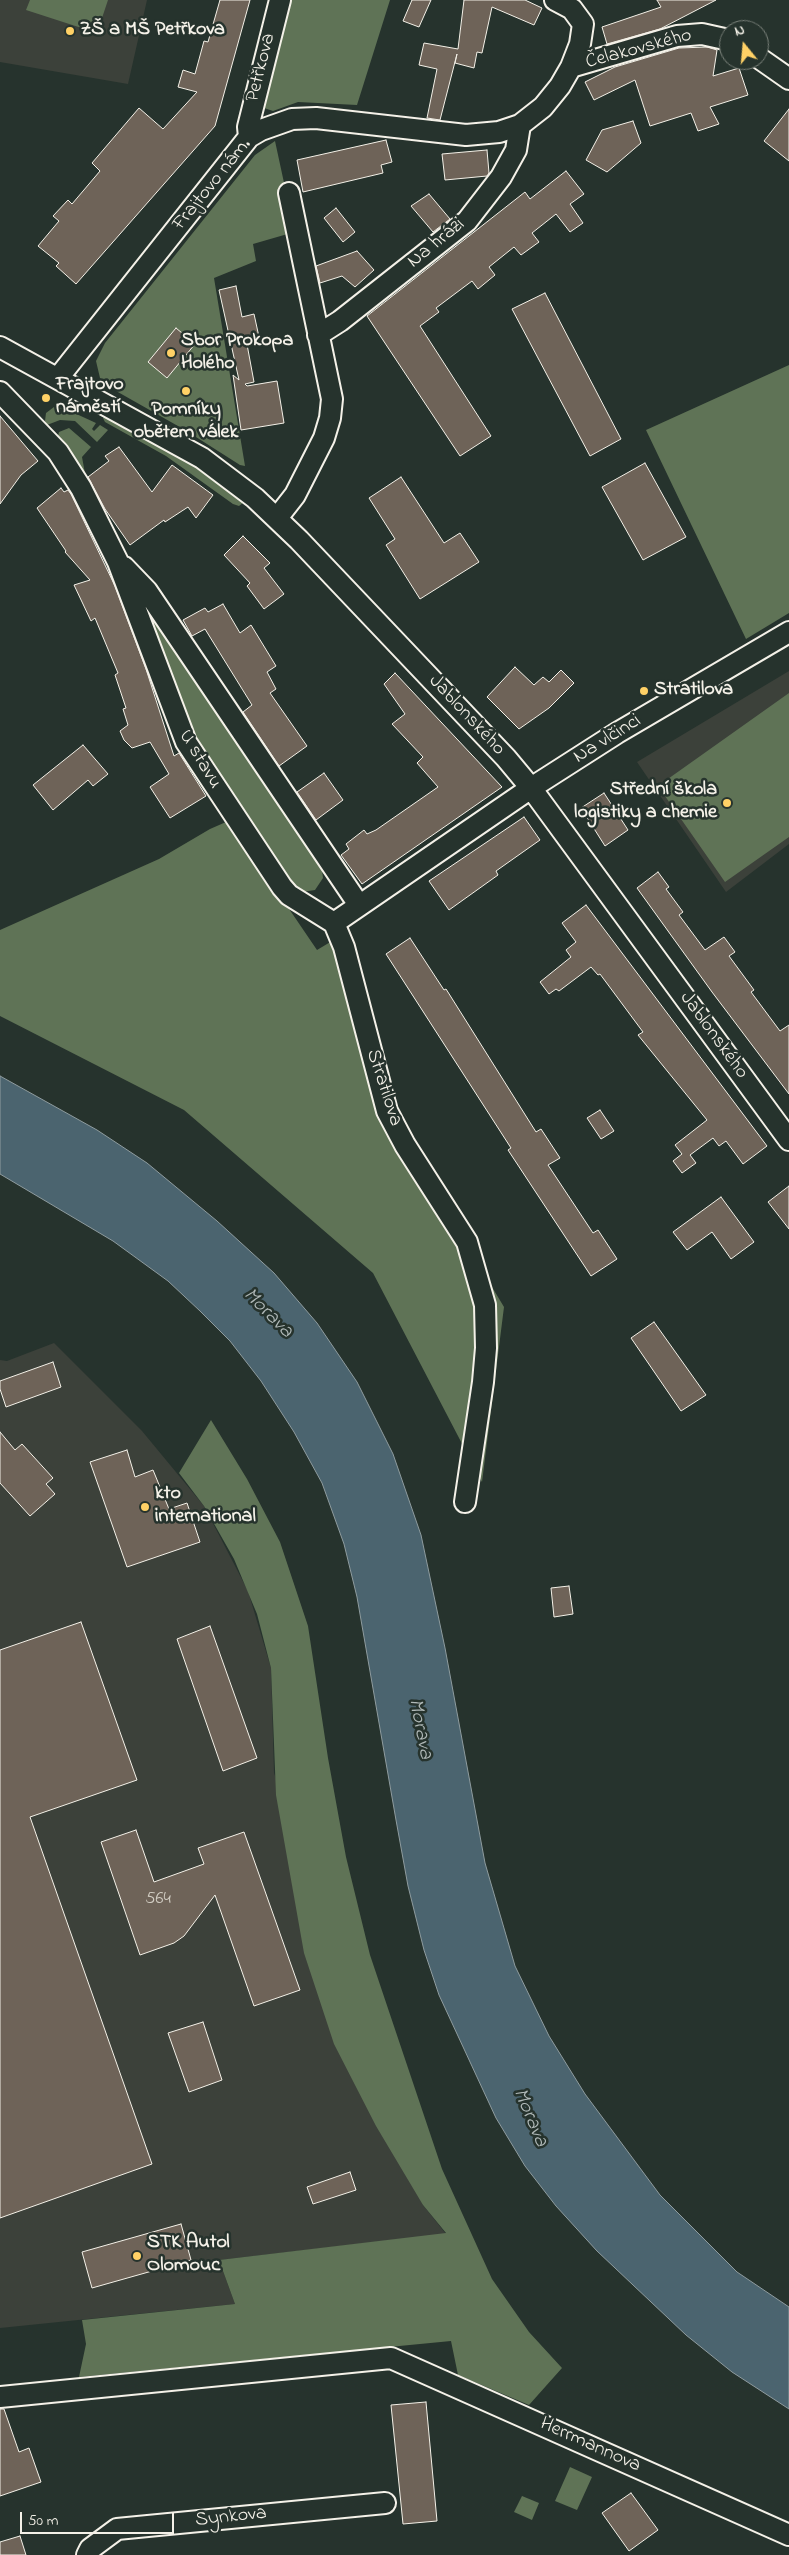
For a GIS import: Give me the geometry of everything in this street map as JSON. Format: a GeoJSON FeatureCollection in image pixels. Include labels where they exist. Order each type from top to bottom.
{"type":"FeatureCollection","features":[{"type":"Feature","properties":{"kind":"street","name":"Petřkova"},"geometry":{"type":"LineString","coordinates":[[249,137],[248,127],[280,0]]}},
{"type":"Feature","properties":{"kind":"street","name":"Čelakovského"},"geometry":{"type":"LineString","coordinates":[[556,0],[572,9],[581,18],[583,24],[580,44],[571,68]]}},
{"type":"Feature","properties":{"kind":"street"},"geometry":{"type":"LineString","coordinates":[[583,24],[593,36],[603,58]]}},
{"type":"Feature","properties":{"kind":"street","name":"Čelakovského"},"geometry":{"type":"LineString","coordinates":[[571,68],[677,36],[702,34],[719,38]]}},
{"type":"Feature","properties":{"kind":"street"},"geometry":{"type":"LineString","coordinates":[[769,65],[789,79]]}},
{"type":"Feature","properties":{"kind":"street"},"geometry":{"type":"LineString","coordinates":[[520,125],[533,116],[552,97],[571,68]]}},
{"type":"Feature","properties":{"kind":"street","name":"Frajtovo nám."},"geometry":{"type":"LineString","coordinates":[[58,378],[249,137],[273,124],[292,119],[369,122],[466,135],[492,133],[520,125]]}},
{"type":"Feature","properties":{"kind":"street","name":"Na hrázi"},"geometry":{"type":"LineString","coordinates":[[318,335],[340,322],[467,221],[490,194],[505,170],[516,150],[520,125]]}},
{"type":"Feature","properties":{"kind":"street"},"geometry":{"type":"LineString","coordinates":[[277,518],[295,495],[324,438],[330,418],[331,392],[289,194]]}},
{"type":"Feature","properties":{"kind":"street","name":"Jablonského"},"geometry":{"type":"LineString","coordinates":[[0,347],[202,458],[230,478],[277,518],[431,678],[531,788],[789,1140]]}},
{"type":"Feature","properties":{"kind":"street","name":"U stavu"},"geometry":{"type":"LineString","coordinates":[[0,392],[58,452],[81,488],[118,562],[186,742],[282,888],[289,895],[334,923]]}},
{"type":"Feature","properties":{"kind":"street","name":"U stavu"},"geometry":{"type":"LineString","coordinates":[[118,562],[147,591],[359,905]]}},
{"type":"Feature","properties":{"kind":"street","name":"Na vlčinci"},"geometry":{"type":"LineString","coordinates":[[531,788],[617,733],[789,632]]}},
{"type":"Feature","properties":{"kind":"street"},"geometry":{"type":"LineString","coordinates":[[334,923],[531,788]]}},
{"type":"Feature","properties":{"kind":"street","name":"Stratilova"},"geometry":{"type":"LineString","coordinates":[[334,923],[344,947],[387,1111],[404,1145],[467,1242],[485,1306],[485,1356],[465,1502]]}},
{"type":"Feature","properties":{"kind":"street","name":"Herrmannova"},"geometry":{"type":"LineString","coordinates":[[0,2397],[391,2358],[789,2535]]}},
{"type":"Feature","properties":{"kind":"street","name":"Synkova"},"geometry":{"type":"LineString","coordinates":[[87,2555],[90,2549],[117,2529],[385,2503]]}},
{"type":"Feature","properties":{"kind":"shaded area","name":"ZŠ a MŠ Petřkova"},"geometry":{"type":"Polygon","coordinates":[[[0,0],[147,0],[128,84],[0,62],[0,0]]]}},
{"type":"Feature","properties":{"kind":"shaded area","name":"Střední škola logistiky a chemie"},"geometry":{"type":"Polygon","coordinates":[[[789,671],[789,844],[726,892],[637,762],[789,671]]]}},
{"type":"Feature","properties":{"kind":"shaded area"},"geometry":{"type":"Polygon","coordinates":[[[54,1343],[142,1431],[204,1506],[248,1591],[271,1668],[274,1773],[423,2205],[446,2234],[219,2260],[235,2304],[0,2328],[0,1360],[7,1361],[54,1343]]]}},
{"type":"Feature","properties":{"kind":"green space"},"geometry":{"type":"Polygon","coordinates":[[[30,0],[108,0],[97,33],[26,10],[30,0]]]}},
{"type":"Feature","properties":{"kind":"green space"},"geometry":{"type":"Polygon","coordinates":[[[289,0],[390,0],[357,105],[298,102],[273,111],[264,108],[260,100],[289,0]]]}},
{"type":"Feature","properties":{"kind":"green space"},"geometry":{"type":"Polygon","coordinates":[[[275,141],[286,192],[291,233],[253,244],[256,261],[214,278],[245,466],[240,465],[185,430],[109,387],[100,378],[96,361],[105,343],[255,155],[275,141]]]}},
{"type":"Feature","properties":{"kind":"green space"},"geometry":{"type":"Polygon","coordinates":[[[789,365],[789,613],[746,639],[646,430],[789,365]]]}},
{"type":"Feature","properties":{"kind":"green space"},"geometry":{"type":"Polygon","coordinates":[[[59,406],[96,423],[92,429],[94,431],[100,425],[108,430],[97,442],[75,421],[60,420],[47,425],[45,421],[46,413],[59,406]]]}},
{"type":"Feature","properties":{"kind":"green space"},"geometry":{"type":"Polygon","coordinates":[[[105,416],[171,451],[211,477],[244,502],[239,506],[233,504],[166,456],[105,422],[103,418],[105,416]]]}},
{"type":"Feature","properties":{"kind":"green space"},"geometry":{"type":"Polygon","coordinates":[[[69,428],[91,447],[82,457],[86,479],[58,436],[59,432],[69,428]]]}},
{"type":"Feature","properties":{"kind":"green space"},"geometry":{"type":"Polygon","coordinates":[[[150,611],[321,861],[323,878],[315,890],[302,892],[294,888],[190,737],[145,613],[150,611]]]}},
{"type":"Feature","properties":{"kind":"green space","name":"Střední škola logistiky a chemie"},"geometry":{"type":"Polygon","coordinates":[[[789,693],[789,837],[725,882],[658,786],[789,693]]]}},
{"type":"Feature","properties":{"kind":"green space"},"geometry":{"type":"Polygon","coordinates":[[[226,822],[232,825],[317,950],[332,941],[339,953],[390,1117],[504,1307],[482,1482],[373,1273],[184,1110],[0,1016],[0,930],[159,859],[210,829],[226,822]]]}},
{"type":"Feature","properties":{"kind":"green space"},"geometry":{"type":"Polygon","coordinates":[[[211,1420],[247,1479],[280,1542],[308,1626],[328,1758],[346,1857],[370,1955],[442,2169],[492,2279],[529,2332],[562,2368],[529,2405],[458,2375],[451,2341],[79,2377],[86,2344],[82,2320],[235,2304],[219,2260],[446,2233],[423,2205],[376,2126],[334,2044],[304,1953],[276,1795],[271,1668],[257,1614],[234,1559],[204,1506],[179,1473],[211,1420]]]}},
{"type":"Feature","properties":{"kind":"green space"},"geometry":{"type":"Polygon","coordinates":[[[570,2467],[592,2477],[577,2510],[555,2501],[570,2467]]]}},
{"type":"Feature","properties":{"kind":"green space"},"geometry":{"type":"Polygon","coordinates":[[[522,2496],[539,2503],[532,2520],[514,2512],[522,2496]]]}},
{"type":"Feature","properties":{"kind":"water","name":"Morava"},"geometry":{"type":"Polygon","coordinates":[[[0,1076],[97,1130],[147,1163],[217,1221],[274,1273],[317,1323],[357,1382],[393,1454],[421,1535],[445,1648],[485,1863],[515,1966],[549,2036],[585,2094],[660,2195],[737,2272],[789,2307],[789,2409],[732,2372],[686,2335],[597,2251],[556,2206],[525,2166],[496,2118],[439,1995],[424,1950],[408,1886],[357,1597],[344,1544],[322,1483],[294,1432],[261,1381],[230,1341],[200,1311],[168,1281],[113,1241],[0,1174],[0,1076]]]}},
{"type":"Feature","properties":{"kind":"building"},"geometry":{"type":"Polygon","coordinates":[[[220,0],[250,0],[215,126],[76,284],[56,266],[59,263],[38,246],[59,221],[53,216],[68,200],[72,204],[100,171],[92,163],[139,108],[163,129],[197,92],[178,87],[183,70],[195,74],[204,41],[208,42],[220,0]]]}},
{"type":"Feature","properties":{"kind":"building"},"geometry":{"type":"Polygon","coordinates":[[[412,0],[431,0],[419,27],[403,21],[412,0]]]}},
{"type":"Feature","properties":{"kind":"building"},"geometry":{"type":"Polygon","coordinates":[[[464,0],[525,0],[542,8],[534,25],[492,7],[482,53],[477,52],[474,68],[455,63],[457,54],[440,120],[427,118],[437,69],[419,65],[424,43],[458,49],[464,0]]]}},
{"type":"Feature","properties":{"kind":"building"},"geometry":{"type":"Polygon","coordinates":[[[657,0],[716,0],[660,29],[607,44],[602,27],[661,7],[657,0]]]}},
{"type":"Feature","properties":{"kind":"building"},"geometry":{"type":"Polygon","coordinates":[[[707,47],[717,50],[713,76],[732,70],[740,70],[748,95],[710,107],[719,124],[698,131],[691,113],[650,126],[635,80],[594,100],[585,82],[615,67],[679,48],[707,47]]]}},
{"type":"Feature","properties":{"kind":"building"},"geometry":{"type":"Polygon","coordinates":[[[789,109],[789,161],[764,141],[789,109]]]}},
{"type":"Feature","properties":{"kind":"building"},"geometry":{"type":"Polygon","coordinates":[[[633,121],[641,143],[607,172],[586,160],[602,130],[633,121]]]}},
{"type":"Feature","properties":{"kind":"building"},"geometry":{"type":"Polygon","coordinates":[[[386,140],[392,162],[381,165],[383,173],[303,192],[297,160],[386,140]]]}},
{"type":"Feature","properties":{"kind":"building"},"geometry":{"type":"Polygon","coordinates":[[[487,150],[489,173],[487,176],[445,180],[442,154],[487,150]]]}},
{"type":"Feature","properties":{"kind":"building"},"geometry":{"type":"Polygon","coordinates":[[[566,171],[584,194],[570,204],[583,223],[570,232],[556,214],[532,233],[539,242],[521,255],[514,247],[489,267],[495,275],[478,289],[472,281],[436,308],[439,312],[420,326],[491,436],[460,456],[367,316],[525,192],[530,199],[566,171]]]}},
{"type":"Feature","properties":{"kind":"building"},"geometry":{"type":"Polygon","coordinates":[[[429,194],[450,219],[433,232],[411,206],[429,194]]]}},
{"type":"Feature","properties":{"kind":"building"},"geometry":{"type":"Polygon","coordinates":[[[336,208],[355,232],[343,242],[324,218],[336,208]]]}},
{"type":"Feature","properties":{"kind":"building"},"geometry":{"type":"Polygon","coordinates":[[[357,251],[374,270],[355,287],[342,276],[320,283],[316,266],[357,251]]]}},
{"type":"Feature","properties":{"kind":"building"},"geometry":{"type":"Polygon","coordinates":[[[236,286],[242,317],[254,314],[259,337],[246,339],[254,382],[245,384],[247,386],[277,381],[284,423],[241,430],[233,375],[239,380],[219,290],[236,286]]]}},
{"type":"Feature","properties":{"kind":"building"},"geometry":{"type":"Polygon","coordinates":[[[545,293],[621,439],[590,456],[512,309],[545,293]]]}},
{"type":"Feature","properties":{"kind":"building","name":"Sbor Prokopa Holého"},"geometry":{"type":"Polygon","coordinates":[[[176,328],[195,344],[167,378],[148,362],[176,328]]]}},
{"type":"Feature","properties":{"kind":"building"},"geometry":{"type":"Polygon","coordinates":[[[0,416],[38,461],[21,475],[0,504],[0,416]]]}},
{"type":"Feature","properties":{"kind":"building"},"geometry":{"type":"Polygon","coordinates":[[[119,447],[152,492],[172,465],[213,495],[196,518],[188,507],[165,522],[164,520],[130,545],[105,509],[88,477],[109,461],[105,456],[119,447]]]}},
{"type":"Feature","properties":{"kind":"building"},"geometry":{"type":"Polygon","coordinates":[[[645,463],[686,537],[643,560],[602,487],[645,463]]]}},
{"type":"Feature","properties":{"kind":"building"},"geometry":{"type":"Polygon","coordinates":[[[401,477],[444,543],[460,533],[479,562],[420,599],[386,545],[395,539],[369,498],[401,477]]]}},
{"type":"Feature","properties":{"kind":"building"},"geometry":{"type":"Polygon","coordinates":[[[61,488],[64,492],[68,490],[71,494],[115,586],[146,669],[174,756],[179,753],[206,796],[170,818],[150,787],[169,774],[150,742],[132,748],[124,740],[120,731],[128,725],[123,709],[126,708],[115,675],[118,673],[95,618],[91,621],[74,585],[90,580],[65,552],[37,508],[61,488]]]}},
{"type":"Feature","properties":{"kind":"building"},"geometry":{"type":"Polygon","coordinates":[[[243,536],[270,563],[264,568],[284,594],[264,609],[247,586],[250,583],[224,555],[243,536]]]}},
{"type":"Feature","properties":{"kind":"building"},"geometry":{"type":"Polygon","coordinates":[[[223,604],[240,633],[251,625],[276,666],[267,672],[276,689],[270,693],[307,746],[279,766],[243,712],[252,705],[205,629],[192,636],[183,620],[205,608],[208,612],[223,604]]]}},
{"type":"Feature","properties":{"kind":"building"},"geometry":{"type":"Polygon","coordinates":[[[515,667],[534,685],[543,677],[549,682],[561,670],[574,683],[549,708],[519,729],[487,697],[515,667]]]}},
{"type":"Feature","properties":{"kind":"building"},"geometry":{"type":"Polygon","coordinates":[[[395,673],[502,787],[362,884],[341,855],[349,849],[346,844],[364,830],[367,834],[376,830],[438,787],[417,763],[423,757],[392,724],[405,714],[384,684],[395,673]]]}},
{"type":"Feature","properties":{"kind":"building"},"geometry":{"type":"Polygon","coordinates":[[[83,745],[108,774],[93,786],[88,780],[53,810],[33,785],[83,745]]]}},
{"type":"Feature","properties":{"kind":"building"},"geometry":{"type":"Polygon","coordinates":[[[324,773],[343,800],[316,820],[297,792],[324,773]]]}},
{"type":"Feature","properties":{"kind":"building"},"geometry":{"type":"Polygon","coordinates":[[[604,793],[628,830],[605,846],[581,808],[604,793]]]}},
{"type":"Feature","properties":{"kind":"building"},"geometry":{"type":"Polygon","coordinates":[[[524,817],[540,840],[496,871],[498,875],[449,910],[429,881],[524,817]]]}},
{"type":"Feature","properties":{"kind":"building"},"geometry":{"type":"Polygon","coordinates":[[[658,872],[669,887],[666,889],[683,912],[679,915],[705,950],[724,937],[735,952],[729,956],[754,990],[751,992],[780,1031],[789,1025],[789,1094],[637,888],[658,872]]]}},
{"type":"Feature","properties":{"kind":"building"},"geometry":{"type":"Polygon","coordinates":[[[586,905],[767,1146],[743,1164],[726,1141],[719,1146],[713,1138],[690,1155],[696,1163],[682,1173],[673,1161],[682,1154],[675,1145],[707,1120],[638,1035],[643,1032],[600,974],[598,975],[591,967],[559,991],[556,989],[549,994],[540,982],[571,957],[566,950],[576,942],[562,923],[586,905]]]}},
{"type":"Feature","properties":{"kind":"building"},"geometry":{"type":"Polygon","coordinates":[[[410,938],[444,990],[446,989],[536,1132],[541,1129],[560,1158],[548,1165],[593,1233],[598,1230],[617,1259],[591,1276],[508,1150],[511,1148],[386,954],[410,938]]]}},
{"type":"Feature","properties":{"kind":"building"},"geometry":{"type":"Polygon","coordinates":[[[600,1110],[614,1131],[601,1139],[587,1118],[600,1110]]]}},
{"type":"Feature","properties":{"kind":"building"},"geometry":{"type":"Polygon","coordinates":[[[789,1186],[789,1229],[768,1202],[789,1186]]]}},
{"type":"Feature","properties":{"kind":"building"},"geometry":{"type":"Polygon","coordinates":[[[721,1197],[754,1242],[731,1259],[712,1232],[687,1250],[673,1232],[721,1197]]]}},
{"type":"Feature","properties":{"kind":"building"},"geometry":{"type":"Polygon","coordinates":[[[654,1322],[706,1395],[681,1411],[631,1338],[654,1322]]]}},
{"type":"Feature","properties":{"kind":"building"},"geometry":{"type":"Polygon","coordinates":[[[53,1362],[61,1387],[6,1407],[0,1389],[0,1381],[53,1362]]]}},
{"type":"Feature","properties":{"kind":"building"},"geometry":{"type":"Polygon","coordinates":[[[0,1432],[15,1450],[22,1444],[53,1478],[46,1484],[55,1494],[30,1516],[0,1483],[0,1432]]]}},
{"type":"Feature","properties":{"kind":"building"},"geometry":{"type":"Polygon","coordinates":[[[127,1450],[135,1477],[153,1470],[169,1509],[187,1503],[200,1542],[127,1567],[90,1462],[127,1450]]]}},
{"type":"Feature","properties":{"kind":"building"},"geometry":{"type":"Polygon","coordinates":[[[569,1586],[573,1614],[554,1617],[551,1588],[569,1586]]]}},
{"type":"Feature","properties":{"kind":"building"},"geometry":{"type":"Polygon","coordinates":[[[81,1622],[137,1780],[30,1817],[152,2164],[0,2218],[0,1650],[81,1622]]]}},
{"type":"Feature","properties":{"kind":"building"},"geometry":{"type":"Polygon","coordinates":[[[210,1626],[257,1758],[223,1771],[177,1639],[210,1626]]]}},
{"type":"Feature","properties":{"kind":"building"},"geometry":{"type":"Polygon","coordinates":[[[136,1830],[154,1882],[204,1864],[198,1848],[244,1832],[300,1990],[254,2006],[215,1895],[184,1936],[174,1943],[140,1955],[101,1842],[136,1830]]]}},
{"type":"Feature","properties":{"kind":"building"},"geometry":{"type":"Polygon","coordinates":[[[203,2022],[222,2080],[189,2092],[168,2033],[203,2022]]]}},
{"type":"Feature","properties":{"kind":"building"},"geometry":{"type":"Polygon","coordinates":[[[350,2172],[356,2190],[313,2204],[307,2187],[350,2172]]]}},
{"type":"Feature","properties":{"kind":"building","name":"STK Autol Olomouc"},"geometry":{"type":"Polygon","coordinates":[[[181,2224],[191,2260],[92,2288],[82,2252],[181,2224]]]}},
{"type":"Feature","properties":{"kind":"building"},"geometry":{"type":"Polygon","coordinates":[[[426,2402],[437,2521],[403,2524],[391,2405],[426,2402]]]}},
{"type":"Feature","properties":{"kind":"building"},"geometry":{"type":"Polygon","coordinates":[[[0,2409],[4,2409],[19,2452],[29,2448],[41,2482],[0,2496],[0,2409]]]}},
{"type":"Feature","properties":{"kind":"building"},"geometry":{"type":"Polygon","coordinates":[[[631,2493],[658,2530],[629,2551],[602,2513],[631,2493]]]}},
{"type":"Feature","properties":{"kind":"building"},"geometry":{"type":"Polygon","coordinates":[[[20,2536],[26,2555],[0,2555],[0,2542],[20,2536]]]}},
{"type":"Feature","properties":{"kind":"place","name":"ZŠ a MŠ Petřkova"},"geometry":{"type":"Point","coordinates":[70,31]}},
{"type":"Feature","properties":{"kind":"place","name":"Sbor Prokopa Holého"},"geometry":{"type":"Point","coordinates":[171,353]}},
{"type":"Feature","properties":{"kind":"place","name":"Pomníky obětem válek"},"geometry":{"type":"Point","coordinates":[186,391]}},
{"type":"Feature","properties":{"kind":"place","name":"Frajtovo náměstí"},"geometry":{"type":"Point","coordinates":[46,398]}},
{"type":"Feature","properties":{"kind":"place","name":"Stratilova"},"geometry":{"type":"Point","coordinates":[644,691]}},
{"type":"Feature","properties":{"kind":"place","name":"Střední škola logistiky a chemie"},"geometry":{"type":"Point","coordinates":[727,803]}},
{"type":"Feature","properties":{"kind":"place","name":"kto international"},"geometry":{"type":"Point","coordinates":[145,1507]}},
{"type":"Feature","properties":{"kind":"place","name":"STK Autol Olomouc"},"geometry":{"type":"Point","coordinates":[137,2256]}}]}
